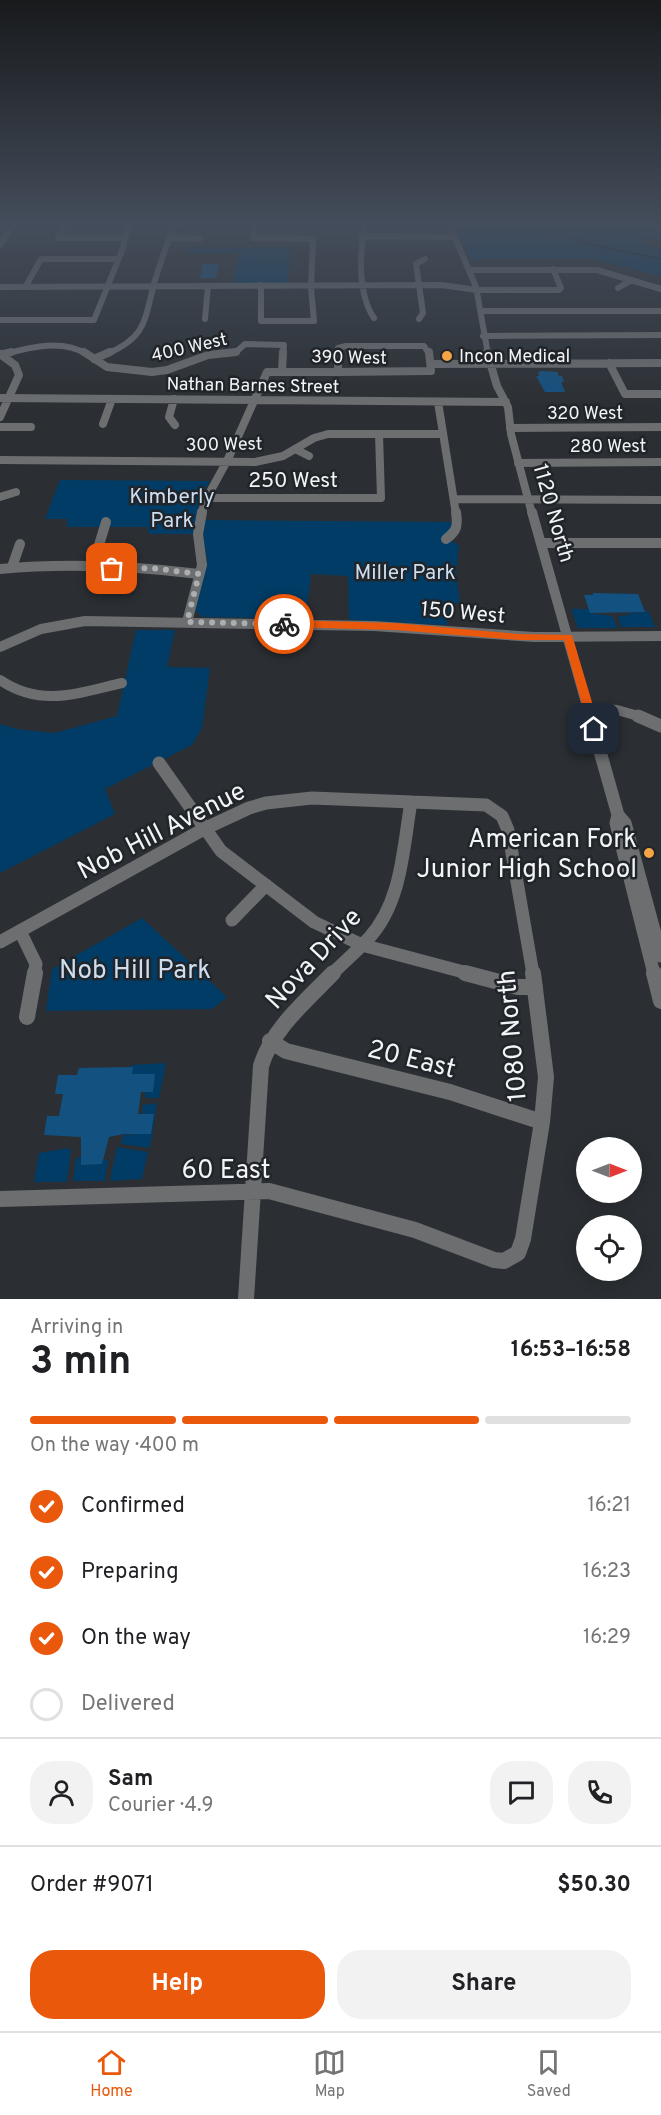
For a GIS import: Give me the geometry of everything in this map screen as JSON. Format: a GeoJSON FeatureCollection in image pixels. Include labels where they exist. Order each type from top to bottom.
{"type":"FeatureCollection","features":[{"type":"Feature","properties":{"kind":"street"},"geometry":{"type":"LineString","coordinates":[[25,295],[27,287]]}},
{"type":"Feature","properties":{"kind":"street"},"geometry":{"type":"LineString","coordinates":[[0,320],[93,320],[107,287]]}},
{"type":"Feature","properties":{"kind":"street"},"geometry":{"type":"LineString","coordinates":[[94,359],[117,351],[134,340],[146,319],[153,287]]}},
{"type":"Feature","properties":{"kind":"street"},"geometry":{"type":"LineString","coordinates":[[205,319],[208,287]]}},
{"type":"Feature","properties":{"kind":"street"},"geometry":{"type":"LineString","coordinates":[[261,287],[261,321],[314,321],[312,287]]}},
{"type":"Feature","properties":{"kind":"street"},"geometry":{"type":"LineString","coordinates":[[364,287],[368,312],[374,318]]}},
{"type":"Feature","properties":{"kind":"street"},"geometry":{"type":"LineString","coordinates":[[418,287],[423,313],[419,318]]}},
{"type":"Feature","properties":{"kind":"street"},"geometry":{"type":"LineString","coordinates":[[457,287],[477,290],[560,289],[559,287]]}},
{"type":"Feature","properties":{"kind":"street","name":"1120 North"},"geometry":{"type":"LineString","coordinates":[[476,287],[490,364],[497,386],[506,402],[518,463],[618,814],[626,823],[661,956]]}},
{"type":"Feature","properties":{"kind":"street"},"geometry":{"type":"LineString","coordinates":[[482,311],[661,311]]}},
{"type":"Feature","properties":{"kind":"street"},"geometry":{"type":"LineString","coordinates":[[483,336],[661,335]]}},
{"type":"Feature","properties":{"kind":"street","name":"400 West"},"geometry":{"type":"LineString","coordinates":[[0,355],[25,347],[57,345],[78,350],[113,368],[158,371],[174,368],[208,355],[236,352],[245,344],[284,345],[282,371]]}},
{"type":"Feature","properties":{"kind":"street"},"geometry":{"type":"LineString","coordinates":[[338,372],[339,347],[427,347],[431,368],[490,364],[661,363]]}},
{"type":"Feature","properties":{"kind":"street"},"geometry":{"type":"LineString","coordinates":[[0,355],[15,365],[19,371],[18,380],[0,417]]}},
{"type":"Feature","properties":{"kind":"street"},"geometry":{"type":"LineString","coordinates":[[609,363],[625,394],[661,394]]}},
{"type":"Feature","properties":{"kind":"street","name":"390 West"},"geometry":{"type":"LineString","coordinates":[[254,400],[267,372],[431,368]]}},
{"type":"Feature","properties":{"kind":"street","name":"Nathan Barnes Street"},"geometry":{"type":"LineString","coordinates":[[0,398],[506,402]]}},
{"type":"Feature","properties":{"kind":"street"},"geometry":{"type":"LineString","coordinates":[[103,424],[112,399]]}},
{"type":"Feature","properties":{"kind":"street"},"geometry":{"type":"LineString","coordinates":[[174,399],[169,417],[175,425]]}},
{"type":"Feature","properties":{"kind":"street"},"geometry":{"type":"LineString","coordinates":[[187,622],[202,558],[198,534],[206,498],[226,462],[254,400]]}},
{"type":"Feature","properties":{"kind":"street"},"geometry":{"type":"LineString","coordinates":[[438,402],[458,524],[455,533],[446,539]]}},
{"type":"Feature","properties":{"kind":"street"},"geometry":{"type":"LineString","coordinates":[[0,427],[31,428]]}},
{"type":"Feature","properties":{"kind":"street","name":"320 West"},"geometry":{"type":"LineString","coordinates":[[510,428],[661,427]]}},
{"type":"Feature","properties":{"kind":"street","name":"300 West"},"geometry":{"type":"LineString","coordinates":[[0,460],[264,461],[297,450],[314,438],[328,434],[443,434]]}},
{"type":"Feature","properties":{"kind":"street","name":"250 West"},"geometry":{"type":"LineString","coordinates":[[206,498],[381,498],[379,434]]}},
{"type":"Feature","properties":{"kind":"street"},"geometry":{"type":"LineString","coordinates":[[297,450],[309,456]]}},
{"type":"Feature","properties":{"kind":"street","name":"280 West"},"geometry":{"type":"LineString","coordinates":[[518,463],[661,462]]}},
{"type":"Feature","properties":{"kind":"street"},"geometry":{"type":"LineString","coordinates":[[0,497],[16,492]]}},
{"type":"Feature","properties":{"kind":"street"},"geometry":{"type":"LineString","coordinates":[[454,499],[661,500]]}},
{"type":"Feature","properties":{"kind":"street"},"geometry":{"type":"LineString","coordinates":[[92,568],[106,522]]}},
{"type":"Feature","properties":{"kind":"street"},"geometry":{"type":"LineString","coordinates":[[541,543],[661,543]]}},
{"type":"Feature","properties":{"kind":"street"},"geometry":{"type":"LineString","coordinates":[[12,567],[20,544]]}},
{"type":"Feature","properties":{"kind":"street"},"geometry":{"type":"LineString","coordinates":[[0,569],[41,565],[152,568],[199,574]]}},
{"type":"Feature","properties":{"kind":"street","name":"150 West"},"geometry":{"type":"LineString","coordinates":[[0,647],[37,630],[72,622],[374,626],[519,637],[661,636]]}},
{"type":"Feature","properties":{"kind":"street"},"geometry":{"type":"LineString","coordinates":[[0,680],[19,692],[52,698],[122,683]]}},
{"type":"Feature","properties":{"kind":"street"},"geometry":{"type":"LineString","coordinates":[[588,708],[607,708],[628,712],[661,726]]}},
{"type":"Feature","properties":{"kind":"street"},"geometry":{"type":"LineString","coordinates":[[159,763],[221,851],[314,922],[362,945],[518,987],[535,987]]}},
{"type":"Feature","properties":{"kind":"street","name":"Nob Hill Avenue"},"geometry":{"type":"LineString","coordinates":[[0,942],[204,829],[249,808],[281,800],[319,798],[481,804],[497,811]]}},
{"type":"Feature","properties":{"kind":"street","name":"Nova Drive"},"geometry":{"type":"LineString","coordinates":[[270,1041],[352,952],[370,937],[393,898],[411,802]]}},
{"type":"Feature","properties":{"kind":"street","name":"1080 North"},"geometry":{"type":"LineString","coordinates":[[497,811],[506,822],[508,831],[535,987],[546,1077],[542,1122],[523,1239],[518,1253],[513,1258]]}},
{"type":"Feature","properties":{"kind":"street","name":"1120 North"},"geometry":{"type":"LineString","coordinates":[[618,814],[616,823],[661,1001]]}},
{"type":"Feature","properties":{"kind":"street"},"geometry":{"type":"LineString","coordinates":[[232,920],[266,885]]}},
{"type":"Feature","properties":{"kind":"street"},"geometry":{"type":"LineString","coordinates":[[20,931],[36,964],[27,1017]]}},
{"type":"Feature","properties":{"kind":"street"},"geometry":{"type":"LineString","coordinates":[[246,1299],[261,1066],[270,1041]]}},
{"type":"Feature","properties":{"kind":"street","name":"20 East"},"geometry":{"type":"LineString","coordinates":[[270,1041],[286,1051],[450,1092],[542,1122]]}},
{"type":"Feature","properties":{"kind":"street","name":"60 East"},"geometry":{"type":"LineString","coordinates":[[0,1199],[269,1191],[408,1228],[494,1260],[504,1261],[513,1258]]}},
{"type":"Feature","properties":{"kind":"green space","name":"Kimberly Park"},"geometry":{"type":"Polygon","coordinates":[[[60,480],[210,481],[199,499],[194,534],[149,534],[147,527],[67,527],[67,519],[45,519],[60,480]]]}},
{"type":"Feature","properties":{"kind":"green space","name":"Miller Park"},"geometry":{"type":"Polygon","coordinates":[[[205,520],[452,522],[452,541],[459,546],[456,572],[460,603],[451,603],[447,625],[349,620],[348,576],[311,574],[306,619],[202,617],[195,610],[207,559],[203,539],[205,520]]]}},
{"type":"Feature","properties":{"kind":"green space"},"geometry":{"type":"Polygon","coordinates":[[[647,608],[655,627],[621,627],[618,616],[647,612],[647,608]]]}},
{"type":"Feature","properties":{"kind":"green space"},"geometry":{"type":"Polygon","coordinates":[[[571,609],[589,609],[590,613],[612,616],[618,628],[578,628],[571,609]]]}},
{"type":"Feature","properties":{"kind":"green space"},"geometry":{"type":"Polygon","coordinates":[[[136,630],[175,630],[167,667],[210,668],[202,728],[192,745],[105,789],[115,814],[0,873],[0,724],[17,729],[54,733],[117,716],[136,630]]]}},
{"type":"Feature","properties":{"kind":"green space","name":"Nob Hill Park"},"geometry":{"type":"Polygon","coordinates":[[[142,918],[227,997],[212,1009],[46,1011],[52,969],[142,918]]]}},
{"type":"Feature","properties":{"kind":"green space"},"geometry":{"type":"Polygon","coordinates":[[[166,1063],[159,1098],[145,1098],[145,1092],[153,1092],[155,1074],[132,1074],[131,1065],[166,1063]]]}},
{"type":"Feature","properties":{"kind":"green space"},"geometry":{"type":"Polygon","coordinates":[[[157,1103],[150,1148],[121,1144],[123,1135],[151,1133],[153,1115],[142,1114],[143,1105],[157,1103]]]}},
{"type":"Feature","properties":{"kind":"green space"},"geometry":{"type":"Polygon","coordinates":[[[117,1147],[148,1152],[142,1179],[110,1181],[117,1147]]]}},
{"type":"Feature","properties":{"kind":"green space"},"geometry":{"type":"Polygon","coordinates":[[[68,1148],[71,1150],[67,1182],[34,1182],[39,1153],[68,1148]]]}},
{"type":"Feature","properties":{"kind":"green space"},"geometry":{"type":"Polygon","coordinates":[[[76,1158],[81,1158],[81,1165],[101,1164],[103,1160],[108,1160],[105,1181],[73,1181],[76,1158]]]}},
{"type":"Feature","properties":{"kind":"building"},"geometry":{"type":"Polygon","coordinates":[[[538,372],[557,372],[559,376],[562,376],[564,382],[561,382],[565,392],[545,392],[536,376],[539,376],[538,372]]]}},
{"type":"Feature","properties":{"kind":"building"},"geometry":{"type":"Polygon","coordinates":[[[593,593],[638,594],[645,612],[590,613],[584,595],[593,595],[593,593]]]}},
{"type":"Feature","properties":{"kind":"building"},"geometry":{"type":"Polygon","coordinates":[[[133,1067],[132,1074],[155,1074],[153,1092],[141,1092],[138,1114],[154,1114],[151,1134],[124,1134],[109,1137],[102,1164],[81,1165],[81,1137],[44,1135],[47,1116],[59,1116],[63,1094],[55,1094],[58,1075],[77,1075],[79,1068],[133,1067]]]}},
{"type":"Feature","properties":{"kind":"way so far"},"geometry":{"type":"LineString","coordinates":[[112,569],[152,568],[199,574],[187,622],[284,624]]}},
{"type":"Feature","properties":{"kind":"place","name":"Incon Medical"},"geometry":{"type":"Point","coordinates":[447,356]}},
{"type":"Feature","properties":{"kind":"place","name":"American Fork Junior High School"},"geometry":{"type":"Point","coordinates":[649,853]}},
{"type":"Feature","properties":{"kind":"route"},"geometry":{"type":"LineString","coordinates":[[284,624],[395,626],[519,637],[568,637],[594,729]]}}]}
